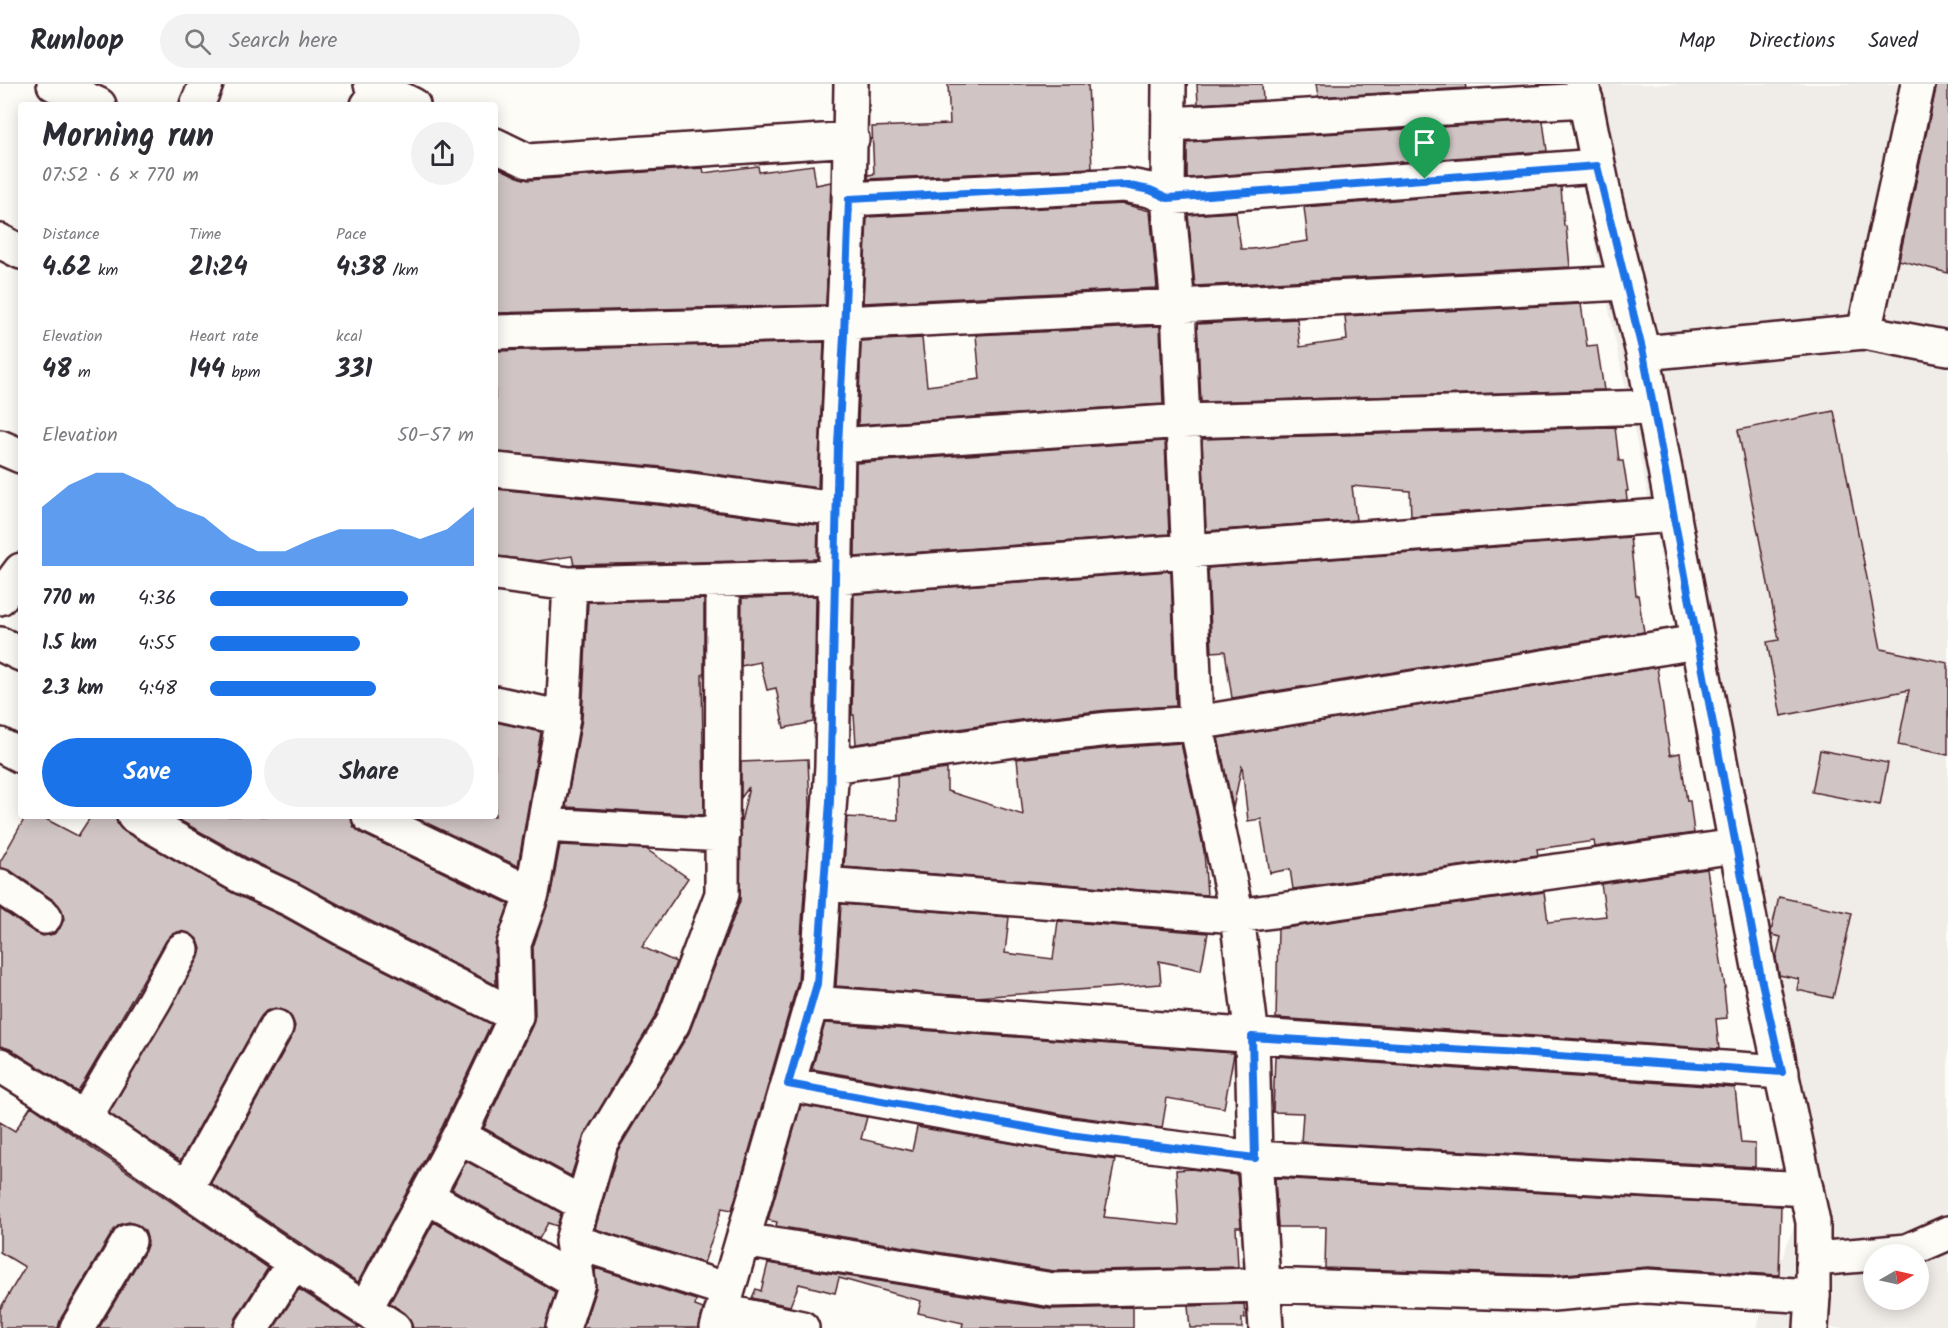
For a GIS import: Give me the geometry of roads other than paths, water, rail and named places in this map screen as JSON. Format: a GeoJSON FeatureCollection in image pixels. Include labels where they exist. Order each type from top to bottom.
{"type":"FeatureCollection","features":[{"type":"Feature","properties":{"kind":"street"},"geometry":{"type":"LineString","coordinates":[[54,84],[93,102]]}},
{"type":"Feature","properties":{"kind":"street"},"geometry":{"type":"LineString","coordinates":[[182,102],[183,84]]}},
{"type":"Feature","properties":{"kind":"street"},"geometry":{"type":"LineString","coordinates":[[198,102],[206,84]]}},
{"type":"Feature","properties":{"kind":"street"},"geometry":{"type":"LineString","coordinates":[[722,1310],[817,984],[832,766],[838,445],[852,139],[851,84]]}},
{"type":"Feature","properties":{"kind":"street"},"geometry":{"type":"LineString","coordinates":[[1169,84],[1168,198],[1178,307],[1196,723],[1236,916],[1252,1037],[1255,1158],[1266,1328]]}},
{"type":"Feature","properties":{"kind":"street"},"geometry":{"type":"LineString","coordinates":[[1864,332],[1918,84]]}},
{"type":"Feature","properties":{"kind":"street"},"geometry":{"type":"LineString","coordinates":[[376,90],[406,102]]}},
{"type":"Feature","properties":{"kind":"street"},"geometry":{"type":"LineString","coordinates":[[1170,124],[1584,92],[1597,166],[1643,353],[1761,978],[1813,1222],[1811,1328]]}},
{"type":"Feature","properties":{"kind":"street"},"geometry":{"type":"LineString","coordinates":[[498,146],[528,161],[852,139]]}},
{"type":"Feature","properties":{"kind":"street"},"geometry":{"type":"LineString","coordinates":[[849,199],[1124,185],[1150,190],[1168,198],[1597,166]]}},
{"type":"Feature","properties":{"kind":"street"},"geometry":{"type":"LineString","coordinates":[[0,241],[18,250]]}},
{"type":"Feature","properties":{"kind":"street"},"geometry":{"type":"LineString","coordinates":[[498,332],[844,323],[1625,283]]}},
{"type":"Feature","properties":{"kind":"street"},"geometry":{"type":"LineString","coordinates":[[1643,353],[1864,332],[1948,348]]}},
{"type":"Feature","properties":{"kind":"street"},"geometry":{"type":"LineString","coordinates":[[838,445],[1183,422],[1653,407]]}},
{"type":"Feature","properties":{"kind":"street"},"geometry":{"type":"LineString","coordinates":[[0,447],[18,455]]}},
{"type":"Feature","properties":{"kind":"street"},"geometry":{"type":"LineString","coordinates":[[498,470],[660,486],[837,509]]}},
{"type":"Feature","properties":{"kind":"street"},"geometry":{"type":"LineString","coordinates":[[498,574],[570,584],[836,577],[1674,515]]}},
{"type":"Feature","properties":{"kind":"street"},"geometry":{"type":"LineString","coordinates":[[0,598],[18,574]]}},
{"type":"Feature","properties":{"kind":"street"},"geometry":{"type":"LineString","coordinates":[[562,1328],[578,1283],[572,1241],[601,1142],[673,1023],[722,894],[723,580]]}},
{"type":"Feature","properties":{"kind":"street"},"geometry":{"type":"LineString","coordinates":[[365,1309],[459,1136],[516,1016],[514,944],[532,894],[563,718],[570,584]]}},
{"type":"Feature","properties":{"kind":"street"},"geometry":{"type":"LineString","coordinates":[[832,766],[1033,737],[1196,723],[1697,642]]}},
{"type":"Feature","properties":{"kind":"street"},"geometry":{"type":"LineString","coordinates":[[0,644],[18,653]]}},
{"type":"Feature","properties":{"kind":"street"},"geometry":{"type":"LineString","coordinates":[[498,704],[563,718]]}},
{"type":"Feature","properties":{"kind":"street"},"geometry":{"type":"LineString","coordinates":[[0,745],[18,754]]}},
{"type":"Feature","properties":{"kind":"street"},"geometry":{"type":"LineString","coordinates":[[139,819],[240,876],[292,900],[344,929],[516,1016]]}},
{"type":"Feature","properties":{"kind":"street"},"geometry":{"type":"LineString","coordinates":[[375,819],[532,894]]}},
{"type":"Feature","properties":{"kind":"street"},"geometry":{"type":"LineString","coordinates":[[544,825],[723,835]]}},
{"type":"Feature","properties":{"kind":"street"},"geometry":{"type":"LineString","coordinates":[[823,884],[1236,916],[1736,846]]}},
{"type":"Feature","properties":{"kind":"street"},"geometry":{"type":"LineString","coordinates":[[0,886],[45,917]]}},
{"type":"Feature","properties":{"kind":"street"},"geometry":{"type":"LineString","coordinates":[[84,1119],[182,950]]}},
{"type":"Feature","properties":{"kind":"street"},"geometry":{"type":"LineString","coordinates":[[812,1003],[1252,1037],[1782,1072]]}},
{"type":"Feature","properties":{"kind":"street"},"geometry":{"type":"LineString","coordinates":[[187,1188],[276,1027]]}},
{"type":"Feature","properties":{"kind":"street"},"geometry":{"type":"LineString","coordinates":[[0,1065],[394,1328]]}},
{"type":"Feature","properties":{"kind":"street"},"geometry":{"type":"LineString","coordinates":[[788,1084],[1069,1135],[1255,1158],[1806,1189]]}},
{"type":"Feature","properties":{"kind":"street"},"geometry":{"type":"LineString","coordinates":[[459,1136],[583,1204]]}},
{"type":"Feature","properties":{"kind":"street"},"geometry":{"type":"LineString","coordinates":[[426,1196],[578,1283]]}},
{"type":"Feature","properties":{"kind":"street"},"geometry":{"type":"LineString","coordinates":[[1923,1244],[1948,1233]]}},
{"type":"Feature","properties":{"kind":"street"},"geometry":{"type":"LineString","coordinates":[[743,1240],[1053,1290],[1264,1285],[1552,1294],[1647,1286],[1813,1296]]}},
{"type":"Feature","properties":{"kind":"street"},"geometry":{"type":"LineString","coordinates":[[77,1328],[129,1241]]}},
{"type":"Feature","properties":{"kind":"street"},"geometry":{"type":"LineString","coordinates":[[572,1241],[722,1310],[802,1328]]}},
{"type":"Feature","properties":{"kind":"street"},"geometry":{"type":"LineString","coordinates":[[1814,1259],[1863,1255]]}},
{"type":"Feature","properties":{"kind":"street"},"geometry":{"type":"LineString","coordinates":[[252,1328],[294,1262]]}}]}
